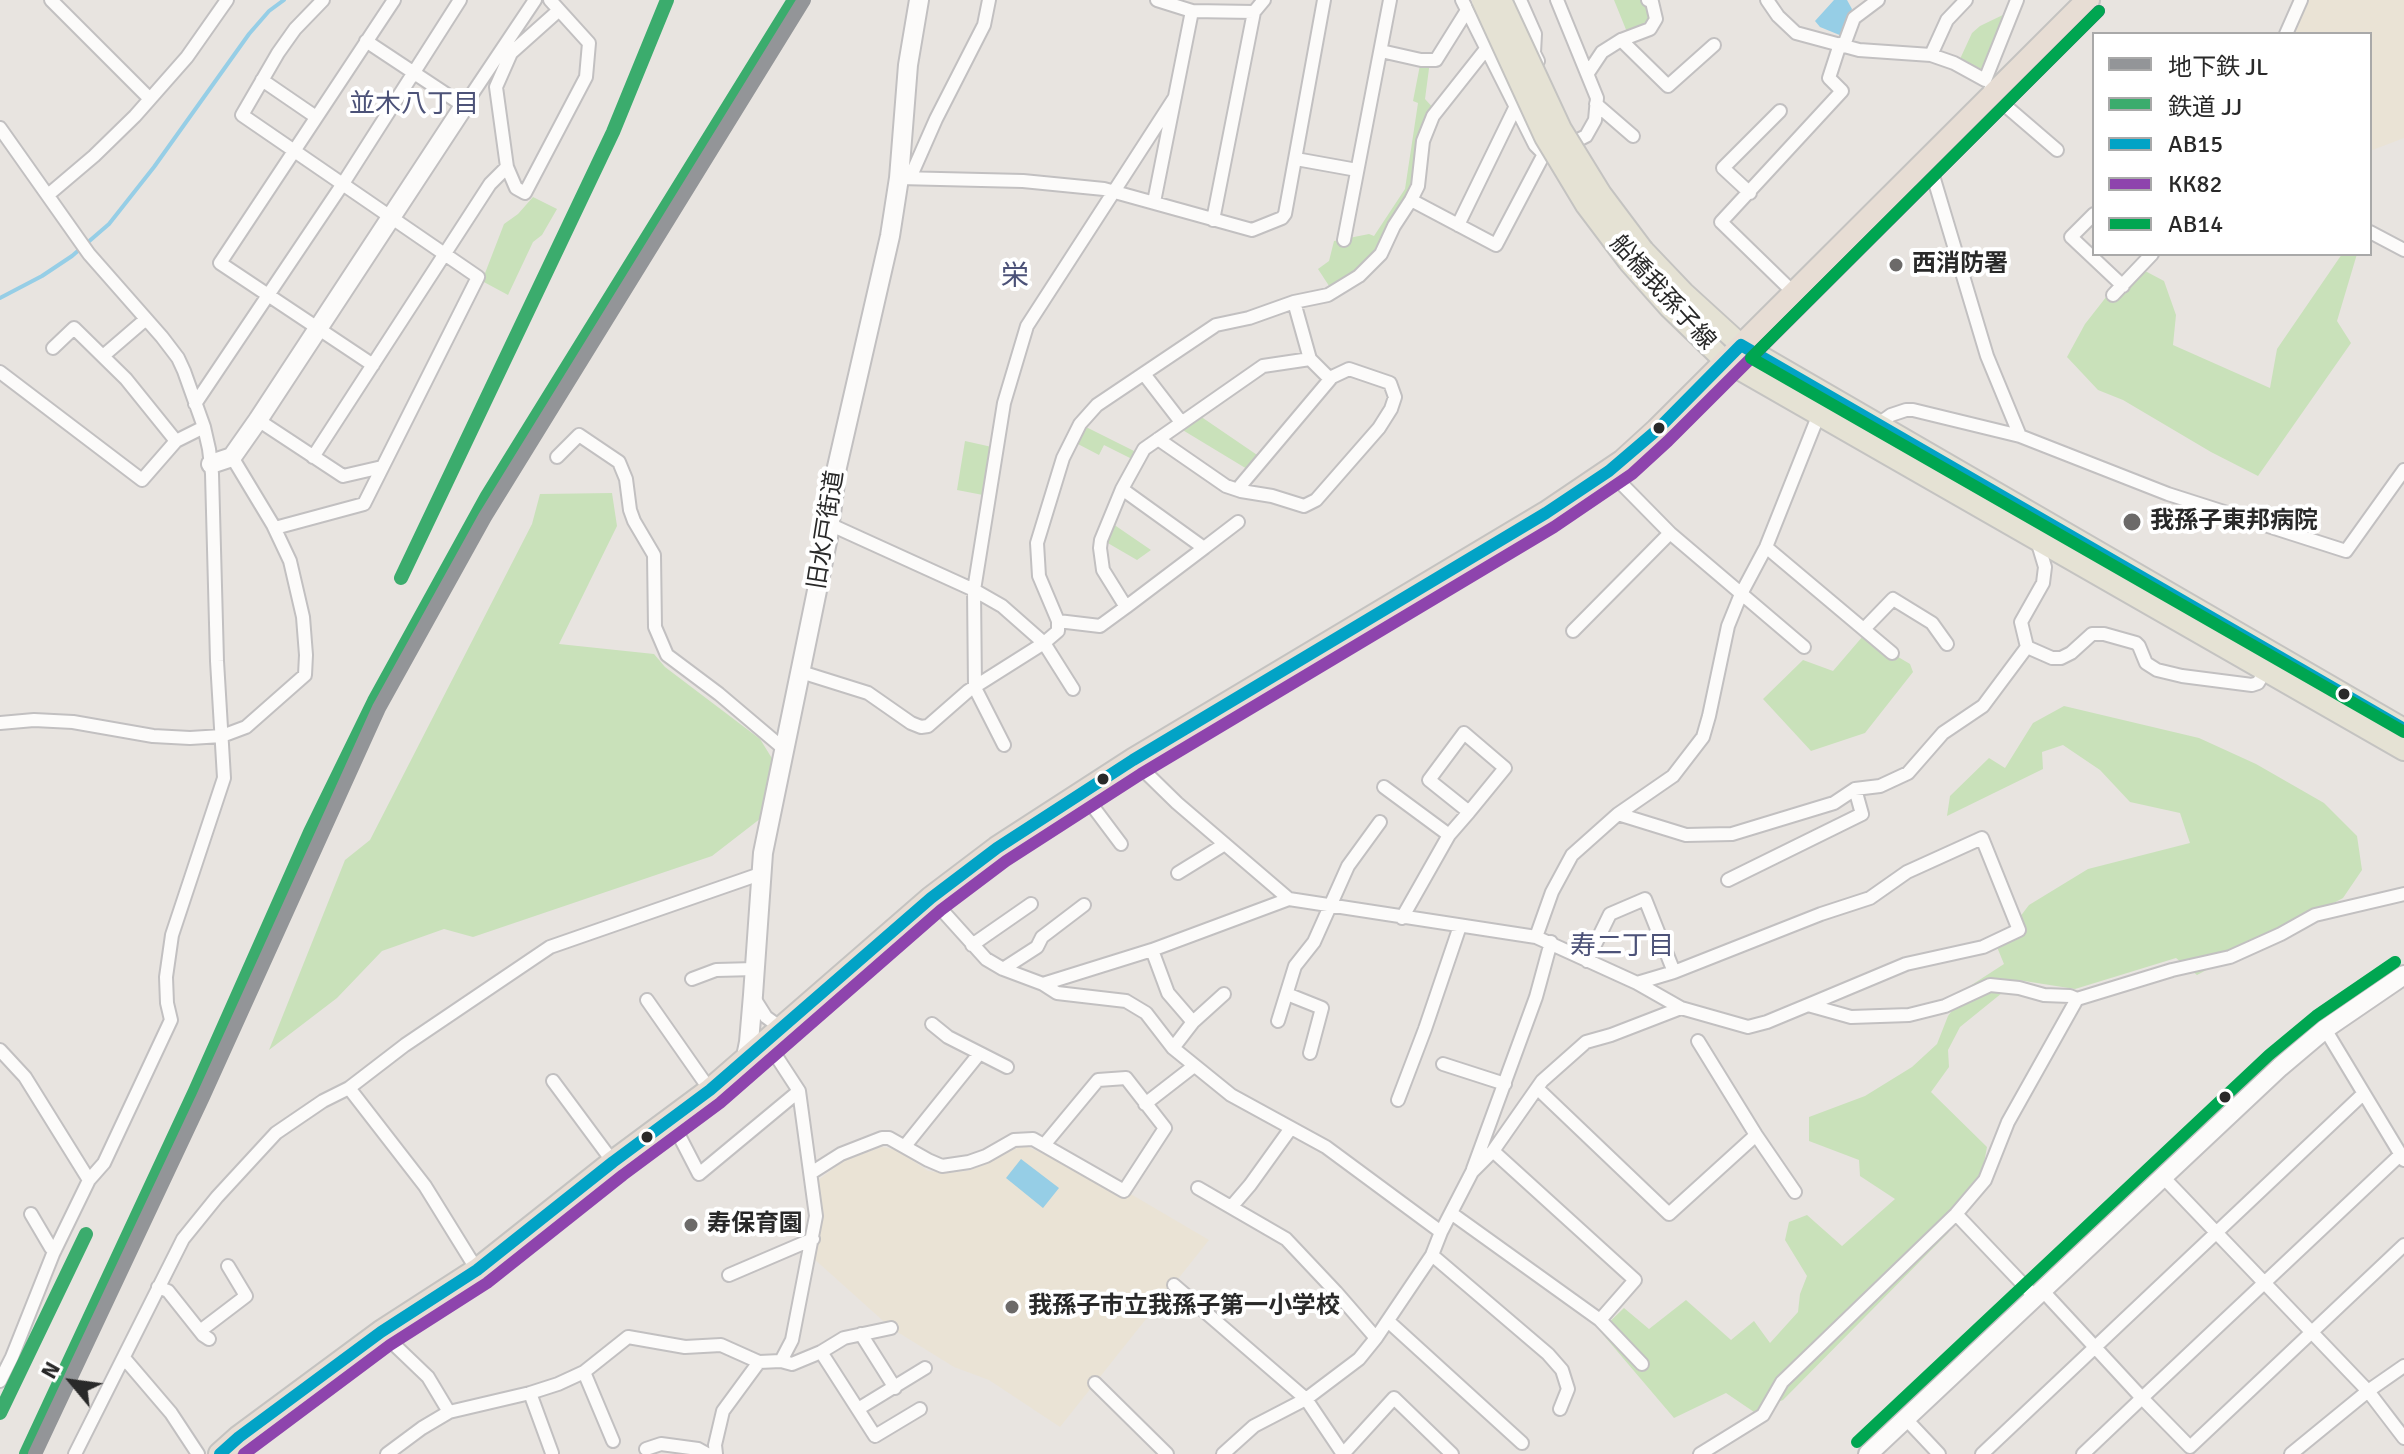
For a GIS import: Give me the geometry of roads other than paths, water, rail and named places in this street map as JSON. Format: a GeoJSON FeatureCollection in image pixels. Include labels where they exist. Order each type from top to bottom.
{"type":"FeatureCollection","features":[{"type":"Feature","properties":{"kind":"highway"},"geometry":{"type":"LineString","coordinates":[[220,1454],[381,1332],[477,1270],[710,1090],[931,898],[997,848],[1133,760],[1546,513],[1609,471],[1657,430],[1928,159],[1989,87],[2088,0]]}},
{"type":"Feature","properties":{"kind":"main road","name":"船橋我孫子線"},"geometry":{"type":"LineString","coordinates":[[1501,0],[1561,129],[1636,256]]}},
{"type":"Feature","properties":{"kind":"main road","name":"船橋我孫子線"},"geometry":{"type":"LineString","coordinates":[[1470,4],[1586,205],[1636,256],[1684,293],[1733,353],[1819,414],[2037,539],[2404,729]]}},
{"type":"Feature","properties":{"kind":"main road","name":"船橋我孫子線"},"geometry":{"type":"LineString","coordinates":[[1733,353],[1877,425],[2029,513],[2270,661],[2404,750]]}},
{"type":"Feature","properties":{"kind":"street"},"geometry":{"type":"LineString","coordinates":[[51,0],[150,99]]}},
{"type":"Feature","properties":{"kind":"street"},"geometry":{"type":"LineString","coordinates":[[48,195],[94,156],[150,99],[187,57],[227,0]]}},
{"type":"Feature","properties":{"kind":"street"},"geometry":{"type":"LineString","coordinates":[[373,365],[220,263],[394,0]]}},
{"type":"Feature","properties":{"kind":"street"},"geometry":{"type":"LineString","coordinates":[[195,404],[344,182],[460,0]]}},
{"type":"Feature","properties":{"kind":"street"},"geometry":{"type":"LineString","coordinates":[[211,464],[232,457],[258,420],[535,0]]}},
{"type":"Feature","properties":{"kind":"street","name":"旧水戸街道"},"geometry":{"type":"LineString","coordinates":[[745,1062],[753,995],[760,874],[829,524],[837,467],[905,178],[908,65],[919,0]]}},
{"type":"Feature","properties":{"kind":"street"},"geometry":{"type":"LineString","coordinates":[[989,0],[984,25],[905,178],[1023,181],[1104,189],[1252,230],[1285,214],[1324,0]]}},
{"type":"Feature","properties":{"kind":"street"},"geometry":{"type":"LineString","coordinates":[[1157,0],[1192,11],[1254,12]]}},
{"type":"Feature","properties":{"kind":"street"},"geometry":{"type":"LineString","coordinates":[[1213,220],[1254,12],[1264,0]]}},
{"type":"Feature","properties":{"kind":"street"},"geometry":{"type":"LineString","coordinates":[[1344,240],[1390,0]]}},
{"type":"Feature","properties":{"kind":"street"},"geometry":{"type":"LineString","coordinates":[[1520,0],[1535,34],[1534,53],[1574,142]]}},
{"type":"Feature","properties":{"kind":"street"},"geometry":{"type":"LineString","coordinates":[[1411,200],[1496,245],[1544,154],[1586,136],[1595,120],[1597,98],[1557,0]]}},
{"type":"Feature","properties":{"kind":"street"},"geometry":{"type":"LineString","coordinates":[[1588,73],[1602,52],[1621,40],[1650,29],[1656,19],[1652,2],[1648,0]]}},
{"type":"Feature","properties":{"kind":"street"},"geometry":{"type":"LineString","coordinates":[[1767,0],[1796,33],[1859,50],[1931,55],[1954,63],[1989,87],[2057,150]]}},
{"type":"Feature","properties":{"kind":"street"},"geometry":{"type":"LineString","coordinates":[[1794,293],[1721,222],[1842,91],[1829,78],[1842,45],[1854,18],[1878,0]]}},
{"type":"Feature","properties":{"kind":"street"},"geometry":{"type":"LineString","coordinates":[[1931,55],[1947,20],[1966,0]]}},
{"type":"Feature","properties":{"kind":"street"},"geometry":{"type":"LineString","coordinates":[[1989,87],[2017,0]]}},
{"type":"Feature","properties":{"kind":"street"},"geometry":{"type":"LineString","coordinates":[[2287,32],[2301,0]]}},
{"type":"Feature","properties":{"kind":"street"},"geometry":{"type":"LineString","coordinates":[[275,528],[364,504],[478,277],[344,182],[242,115],[295,29],[320,1]]}},
{"type":"Feature","properties":{"kind":"street"},"geometry":{"type":"LineString","coordinates":[[1381,51],[1421,60],[1436,60],[1470,4]]}},
{"type":"Feature","properties":{"kind":"street"},"geometry":{"type":"LineString","coordinates":[[1470,4],[1486,49],[1535,145],[1544,154]]}},
{"type":"Feature","properties":{"kind":"street"},"geometry":{"type":"LineString","coordinates":[[554,5],[589,43],[586,77],[525,193],[516,188],[507,167],[496,87],[511,53],[554,5]]}},
{"type":"Feature","properties":{"kind":"street"},"geometry":{"type":"LineString","coordinates":[[1154,202],[1192,11]]}},
{"type":"Feature","properties":{"kind":"street"},"geometry":{"type":"LineString","coordinates":[[1621,40],[1668,86],[1714,45]]}},
{"type":"Feature","properties":{"kind":"street"},"geometry":{"type":"LineString","coordinates":[[366,41],[464,106]]}},
{"type":"Feature","properties":{"kind":"street"},"geometry":{"type":"LineString","coordinates":[[801,672],[868,693],[921,727],[928,726],[975,688],[1058,631],[1058,621],[1039,576],[1037,543],[1063,458],[1080,424],[1097,405],[1216,325],[1328,295],[1359,276],[1381,254],[1418,186],[1423,141],[1433,116],[1486,49]]}},
{"type":"Feature","properties":{"kind":"street"},"geometry":{"type":"LineString","coordinates":[[262,80],[316,117]]}},
{"type":"Feature","properties":{"kind":"street"},"geometry":{"type":"LineString","coordinates":[[1004,745],[975,688],[974,590],[1004,403],[1027,326],[1175,97]]}},
{"type":"Feature","properties":{"kind":"street"},"geometry":{"type":"LineString","coordinates":[[1596,104],[1633,136]]}},
{"type":"Feature","properties":{"kind":"street"},"geometry":{"type":"LineString","coordinates":[[1458,225],[1516,106]]}},
{"type":"Feature","properties":{"kind":"street"},"geometry":{"type":"LineString","coordinates":[[1750,193],[1723,168],[1780,111]]}},
{"type":"Feature","properties":{"kind":"street"},"geometry":{"type":"LineString","coordinates":[[0,128],[85,249],[178,358],[204,427],[211,464],[214,508],[217,661],[224,778],[172,935],[166,977],[171,1020],[104,1163],[89,1180],[55,1250],[0,1381]]}},
{"type":"Feature","properties":{"kind":"street"},"geometry":{"type":"LineString","coordinates":[[1296,159],[1357,170]]}},
{"type":"Feature","properties":{"kind":"street"},"geometry":{"type":"LineString","coordinates":[[1928,159],[1987,356],[2020,436]]}},
{"type":"Feature","properties":{"kind":"street"},"geometry":{"type":"LineString","coordinates":[[313,457],[490,184],[507,167]]}},
{"type":"Feature","properties":{"kind":"street"},"geometry":{"type":"LineString","coordinates":[[2092,216],[2071,237],[2118,290],[2150,256]]}},
{"type":"Feature","properties":{"kind":"street"},"geometry":{"type":"LineString","coordinates":[[2372,233],[2404,250]]}},
{"type":"Feature","properties":{"kind":"street"},"geometry":{"type":"LineString","coordinates":[[1294,302],[1310,359],[1332,377]]}},
{"type":"Feature","properties":{"kind":"street"},"geometry":{"type":"LineString","coordinates":[[103,356],[146,319]]}},
{"type":"Feature","properties":{"kind":"street"},"geometry":{"type":"LineString","coordinates":[[53,348],[74,328],[126,379],[176,441]]}},
{"type":"Feature","properties":{"kind":"street"},"geometry":{"type":"LineString","coordinates":[[1126,607],[1103,570],[1100,548],[1122,489],[1140,454],[1263,366],[1310,359]]}},
{"type":"Feature","properties":{"kind":"street"},"geometry":{"type":"LineString","coordinates":[[1158,439],[1226,486],[1241,491],[1272,496],[1304,506],[1316,500],[1379,428],[1395,397],[1390,383],[1349,369],[1332,377],[1241,485],[1241,491]]}},
{"type":"Feature","properties":{"kind":"street"},"geometry":{"type":"LineString","coordinates":[[0,372],[142,480],[176,441],[204,427]]}},
{"type":"Feature","properties":{"kind":"street"},"geometry":{"type":"LineString","coordinates":[[1144,374],[1181,422]]}},
{"type":"Feature","properties":{"kind":"street"},"geometry":{"type":"LineString","coordinates":[[1877,425],[1891,415],[1913,410],[2020,436],[2168,494],[2346,551],[2404,470]]}},
{"type":"Feature","properties":{"kind":"street"},"geometry":{"type":"LineString","coordinates":[[1536,937],[1552,892],[1572,855],[1618,814],[1673,776],[1703,737],[1728,626],[1766,547],[1819,414]]}},
{"type":"Feature","properties":{"kind":"street"},"geometry":{"type":"LineString","coordinates":[[258,420],[343,476],[382,467]]}},
{"type":"Feature","properties":{"kind":"street"},"geometry":{"type":"LineString","coordinates":[[557,457],[579,435],[619,462],[626,479],[634,521],[654,555],[655,627],[667,655],[784,749]]}},
{"type":"Feature","properties":{"kind":"street"},"geometry":{"type":"LineString","coordinates":[[0,723],[34,720],[73,722],[153,736],[222,736],[246,727],[305,675],[303,617],[290,561],[275,528],[232,457]]}},
{"type":"Feature","properties":{"kind":"street"},"geometry":{"type":"LineString","coordinates":[[1609,471],[1670,533],[1804,647]]}},
{"type":"Feature","properties":{"kind":"street"},"geometry":{"type":"LineString","coordinates":[[1122,489],[1204,548]]}},
{"type":"Feature","properties":{"kind":"street"},"geometry":{"type":"LineString","coordinates":[[2027,647],[2021,622],[2043,583],[2045,567],[2029,513]]}},
{"type":"Feature","properties":{"kind":"street"},"geometry":{"type":"LineString","coordinates":[[1058,621],[1100,626],[1238,522]]}},
{"type":"Feature","properties":{"kind":"street"},"geometry":{"type":"LineString","coordinates":[[829,524],[974,590],[1002,606],[1044,643],[1073,689]]}},
{"type":"Feature","properties":{"kind":"street"},"geometry":{"type":"LineString","coordinates":[[1573,631],[1670,533]]}},
{"type":"Feature","properties":{"kind":"street"},"geometry":{"type":"LineString","coordinates":[[1766,547],[1892,653]]}},
{"type":"Feature","properties":{"kind":"street"},"geometry":{"type":"LineString","coordinates":[[1864,629],[1893,599],[1932,623],[1947,644]]}},
{"type":"Feature","properties":{"kind":"street"},"geometry":{"type":"LineString","coordinates":[[2027,647],[2052,658],[2061,658],[2092,634],[2104,634],[2136,643],[2146,663],[2157,670],[2256,685],[2270,661]]}},
{"type":"Feature","properties":{"kind":"street"},"geometry":{"type":"LineString","coordinates":[[1618,814],[1686,835],[1732,834],[1834,803],[1855,789],[1880,786],[1908,773],[1943,733],[1983,706],[2027,647]]}},
{"type":"Feature","properties":{"kind":"street"},"geometry":{"type":"LineString","coordinates":[[1402,918],[1449,835],[1469,812],[1505,768],[1464,733],[1429,780],[1469,812]]}},
{"type":"Feature","properties":{"kind":"street"},"geometry":{"type":"LineString","coordinates":[[1133,760],[1289,899]]}},
{"type":"Feature","properties":{"kind":"street"},"geometry":{"type":"LineString","coordinates":[[1384,787],[1449,835]]}},
{"type":"Feature","properties":{"kind":"street"},"geometry":{"type":"LineString","coordinates":[[1728,880],[1862,814],[1855,789]]}},
{"type":"Feature","properties":{"kind":"street"},"geometry":{"type":"LineString","coordinates":[[1082,792],[1121,844]]}},
{"type":"Feature","properties":{"kind":"street"},"geometry":{"type":"LineString","coordinates":[[1278,1021],[1295,966],[1314,942],[1348,866],[1380,822]]}},
{"type":"Feature","properties":{"kind":"street"},"geometry":{"type":"LineString","coordinates":[[1043,984],[1152,950],[1289,899],[1536,937],[1637,983],[1681,1008],[1748,1027],[1906,964],[1983,947],[2019,930],[1982,838],[1907,872],[1870,898],[1637,983]]}},
{"type":"Feature","properties":{"kind":"street"},"geometry":{"type":"LineString","coordinates":[[1178,873],[1225,844]]}},
{"type":"Feature","properties":{"kind":"street"},"geometry":{"type":"LineString","coordinates":[[75,1454],[183,1239],[196,1220],[276,1133],[323,1101],[349,1088],[405,1045],[550,947],[760,874]]}},
{"type":"Feature","properties":{"kind":"street"},"geometry":{"type":"LineString","coordinates":[[1808,1005],[1851,1017],[1909,1015],[1945,1006],[1990,985],[2077,999],[2172,970],[2230,957],[2315,915],[2404,894]]}},
{"type":"Feature","properties":{"kind":"street"},"geometry":{"type":"LineString","coordinates":[[931,898],[986,959],[1003,969],[1043,984],[1057,993],[1126,1001],[1146,1013],[1173,1048],[1231,1095],[1326,1147],[1441,1232]]}},
{"type":"Feature","properties":{"kind":"street"},"geometry":{"type":"LineString","coordinates":[[1587,961],[1610,914],[1645,899],[1674,972]]}},
{"type":"Feature","properties":{"kind":"street"},"geometry":{"type":"LineString","coordinates":[[972,945],[1031,904]]}},
{"type":"Feature","properties":{"kind":"street"},"geometry":{"type":"LineString","coordinates":[[1003,969],[1037,947],[1042,937],[1084,905]]}},
{"type":"Feature","properties":{"kind":"street"},"geometry":{"type":"LineString","coordinates":[[1398,1100],[1460,926]]}},
{"type":"Feature","properties":{"kind":"street"},"geometry":{"type":"LineString","coordinates":[[1223,1454],[1254,1426],[1306,1399],[1359,1359],[1432,1255],[1472,1172],[1536,997],[1551,942]]}},
{"type":"Feature","properties":{"kind":"street"},"geometry":{"type":"LineString","coordinates":[[1152,950],[1168,993],[1193,1022]]}},
{"type":"Feature","properties":{"kind":"street"},"geometry":{"type":"LineString","coordinates":[[692,979],[716,970],[755,969]]}},
{"type":"Feature","properties":{"kind":"street"},"geometry":{"type":"LineString","coordinates":[[1868,1454],[2164,1178],[2239,1103],[2325,1029],[2404,975]]}},
{"type":"Feature","properties":{"kind":"street"},"geometry":{"type":"LineString","coordinates":[[1173,1048],[1193,1022],[1224,994]]}},
{"type":"Feature","properties":{"kind":"street"},"geometry":{"type":"LineString","coordinates":[[1287,994],[1322,1008],[1310,1053]]}},
{"type":"Feature","properties":{"kind":"street"},"geometry":{"type":"LineString","coordinates":[[753,995],[799,1091],[816,1216],[792,1340],[781,1361]]}},
{"type":"Feature","properties":{"kind":"street"},"geometry":{"type":"LineString","coordinates":[[1700,1454],[1763,1415],[1782,1382],[1956,1214],[1985,1180],[2008,1122],[2077,999]]}},
{"type":"Feature","properties":{"kind":"street"},"geometry":{"type":"LineString","coordinates":[[647,1000],[710,1090]]}},
{"type":"Feature","properties":{"kind":"street"},"geometry":{"type":"LineString","coordinates":[[1472,1172],[1493,1151],[1542,1081],[1586,1042],[1681,1008]]}},
{"type":"Feature","properties":{"kind":"street"},"geometry":{"type":"LineString","coordinates":[[932,1024],[948,1037],[1007,1067]]}},
{"type":"Feature","properties":{"kind":"street"},"geometry":{"type":"LineString","coordinates":[[2083,1454],[2265,1281],[2402,1157],[2325,1029]]}},
{"type":"Feature","properties":{"kind":"street"},"geometry":{"type":"LineString","coordinates":[[1698,1041],[1795,1192]]}},
{"type":"Feature","properties":{"kind":"street"},"geometry":{"type":"LineString","coordinates":[[0,1050],[25,1077],[89,1180]]}},
{"type":"Feature","properties":{"kind":"street"},"geometry":{"type":"LineString","coordinates":[[905,1146],[979,1054]]}},
{"type":"Feature","properties":{"kind":"street"},"geometry":{"type":"LineString","coordinates":[[1443,1064],[1505,1084]]}},
{"type":"Feature","properties":{"kind":"street"},"geometry":{"type":"LineString","coordinates":[[1145,1104],[1194,1066]]}},
{"type":"Feature","properties":{"kind":"street"},"geometry":{"type":"LineString","coordinates":[[811,1173],[841,1154],[870,1141],[889,1138],[942,1166],[986,1156],[1014,1140],[1033,1139],[1124,1191],[1165,1128],[1126,1078],[1098,1080],[1044,1145]]}},
{"type":"Feature","properties":{"kind":"street"},"geometry":{"type":"LineString","coordinates":[[553,1081],[613,1162]]}},
{"type":"Feature","properties":{"kind":"street"},"geometry":{"type":"LineString","coordinates":[[349,1088],[425,1186],[477,1270]]}},
{"type":"Feature","properties":{"kind":"street"},"geometry":{"type":"LineString","coordinates":[[1538,1089],[1669,1214],[1756,1135]]}},
{"type":"Feature","properties":{"kind":"street"},"geometry":{"type":"LineString","coordinates":[[671,1120],[699,1174],[799,1091]]}},
{"type":"Feature","properties":{"kind":"street"},"geometry":{"type":"LineString","coordinates":[[1982,1454],[2363,1094]]}},
{"type":"Feature","properties":{"kind":"street"},"geometry":{"type":"LineString","coordinates":[[1232,1206],[1291,1128]]}},
{"type":"Feature","properties":{"kind":"street"},"geometry":{"type":"LineString","coordinates":[[1493,1151],[1635,1280],[1600,1320]]}},
{"type":"Feature","properties":{"kind":"street"},"geometry":{"type":"LineString","coordinates":[[2164,1178],[2313,1331],[2368,1391],[2404,1438]]}},
{"type":"Feature","properties":{"kind":"street"},"geometry":{"type":"LineString","coordinates":[[1198,1188],[1286,1239],[1376,1338]]}},
{"type":"Feature","properties":{"kind":"street"},"geometry":{"type":"LineString","coordinates":[[1451,1213],[1600,1320],[1642,1364]]}},
{"type":"Feature","properties":{"kind":"street"},"geometry":{"type":"LineString","coordinates":[[31,1214],[55,1250]]}},
{"type":"Feature","properties":{"kind":"street"},"geometry":{"type":"LineString","coordinates":[[1956,1214],[2095,1347],[2189,1452],[2404,1245]]}},
{"type":"Feature","properties":{"kind":"street"},"geometry":{"type":"LineString","coordinates":[[729,1275],[813,1239]]}},
{"type":"Feature","properties":{"kind":"street"},"geometry":{"type":"LineString","coordinates":[[1432,1255],[1548,1354],[1562,1370],[1568,1389],[1560,1409]]}},
{"type":"Feature","properties":{"kind":"street"},"geometry":{"type":"LineString","coordinates":[[158,1287],[168,1291],[204,1335],[246,1296],[228,1266]]}},
{"type":"Feature","properties":{"kind":"street"},"geometry":{"type":"LineString","coordinates":[[1174,1285],[1306,1399],[1343,1454],[1394,1398],[1452,1454]]}},
{"type":"Feature","properties":{"kind":"street"},"geometry":{"type":"LineString","coordinates":[[1388,1321],[1522,1443]]}},
{"type":"Feature","properties":{"kind":"street"},"geometry":{"type":"LineString","coordinates":[[387,1454],[449,1412],[530,1393],[584,1372],[628,1337],[685,1347],[721,1345],[759,1362],[792,1364],[844,1338],[891,1328]]}},
{"type":"Feature","properties":{"kind":"street"},"geometry":{"type":"LineString","coordinates":[[381,1332],[428,1377],[449,1412]]}},
{"type":"Feature","properties":{"kind":"street"},"geometry":{"type":"LineString","coordinates":[[861,1334],[895,1388]]}},
{"type":"Feature","properties":{"kind":"street"},"geometry":{"type":"LineString","coordinates":[[821,1352],[875,1436],[920,1409]]}},
{"type":"Feature","properties":{"kind":"street"},"geometry":{"type":"LineString","coordinates":[[124,1358],[171,1413],[198,1454]]}},
{"type":"Feature","properties":{"kind":"street"},"geometry":{"type":"LineString","coordinates":[[716,1454],[715,1445],[723,1411],[759,1362]]}},
{"type":"Feature","properties":{"kind":"street"},"geometry":{"type":"LineString","coordinates":[[2291,1454],[2404,1366]]}},
{"type":"Feature","properties":{"kind":"street"},"geometry":{"type":"LineString","coordinates":[[858,1409],[925,1368]]}},
{"type":"Feature","properties":{"kind":"street"},"geometry":{"type":"LineString","coordinates":[[584,1372],[613,1441]]}},
{"type":"Feature","properties":{"kind":"street"},"geometry":{"type":"LineString","coordinates":[[1095,1383],[1167,1454]]}},
{"type":"Feature","properties":{"kind":"street"},"geometry":{"type":"LineString","coordinates":[[530,1393],[552,1453]]}},
{"type":"Feature","properties":{"kind":"street"},"geometry":{"type":"LineString","coordinates":[[1905,1418],[1939,1454]]}},
{"type":"Feature","properties":{"kind":"street"},"geometry":{"type":"LineString","coordinates":[[646,1449],[661,1444],[698,1449],[707,1454]]}},
{"type":"Feature","properties":{"kind":"water"},"geometry":{"type":"Polygon","coordinates":[[[1834,0],[1847,0],[1852,9],[1842,36],[1820,27],[1815,21],[1834,0]]]}},
{"type":"Feature","properties":{"kind":"water"},"geometry":{"type":"Polygon","coordinates":[[[1021,1159],[1059,1188],[1043,1208],[1006,1178],[1021,1159]]]}},
{"type":"Feature","properties":{"kind":"waterway"},"geometry":{"type":"LineString","coordinates":[[0,298],[72,256],[109,224],[154,167],[249,34],[269,11],[284,0]]}},
{"type":"Feature","properties":{"kind":"metro line","name":"JL"},"geometry":{"type":"LineString","coordinates":[[35,1454],[203,1097],[379,708],[485,517],[804,0]]}},
{"type":"Feature","properties":{"kind":"rail line","name":"JJ"},"geometry":{"type":"LineString","coordinates":[[401,578],[613,132],[667,0]]}},
{"type":"Feature","properties":{"kind":"rail line","name":"JJ"},"geometry":{"type":"LineString","coordinates":[[26,1454],[195,1091],[310,832],[374,701],[487,496],[794,0]]}},
{"type":"Feature","properties":{"kind":"rail line","name":"JJ"},"geometry":{"type":"LineString","coordinates":[[0,1413],[86,1234]]}},
{"type":"Feature","properties":{"kind":"place","name":"西消防署"},"geometry":{"type":"Point","coordinates":[1896,265]}},
{"type":"Feature","properties":{"kind":"place","name":"我孫子東邦病院"},"geometry":{"type":"Point","coordinates":[2132,522]}},
{"type":"Feature","properties":{"kind":"place","name":"寿保育園"},"geometry":{"type":"Point","coordinates":[691,1225]}},
{"type":"Feature","properties":{"kind":"place","name":"我孫子市立我孫子第一小学校"},"geometry":{"type":"Point","coordinates":[1012,1307]}},
{"type":"Feature","properties":{"kind":"district","name":"並木八丁目"},"geometry":{"type":"Point","coordinates":[414,105]}},
{"type":"Feature","properties":{"kind":"district","name":"栄"},"geometry":{"type":"Point","coordinates":[1015,278]}},
{"type":"Feature","properties":{"kind":"district","name":"寿二丁目"},"geometry":{"type":"Point","coordinates":[1622,947]}}]}
